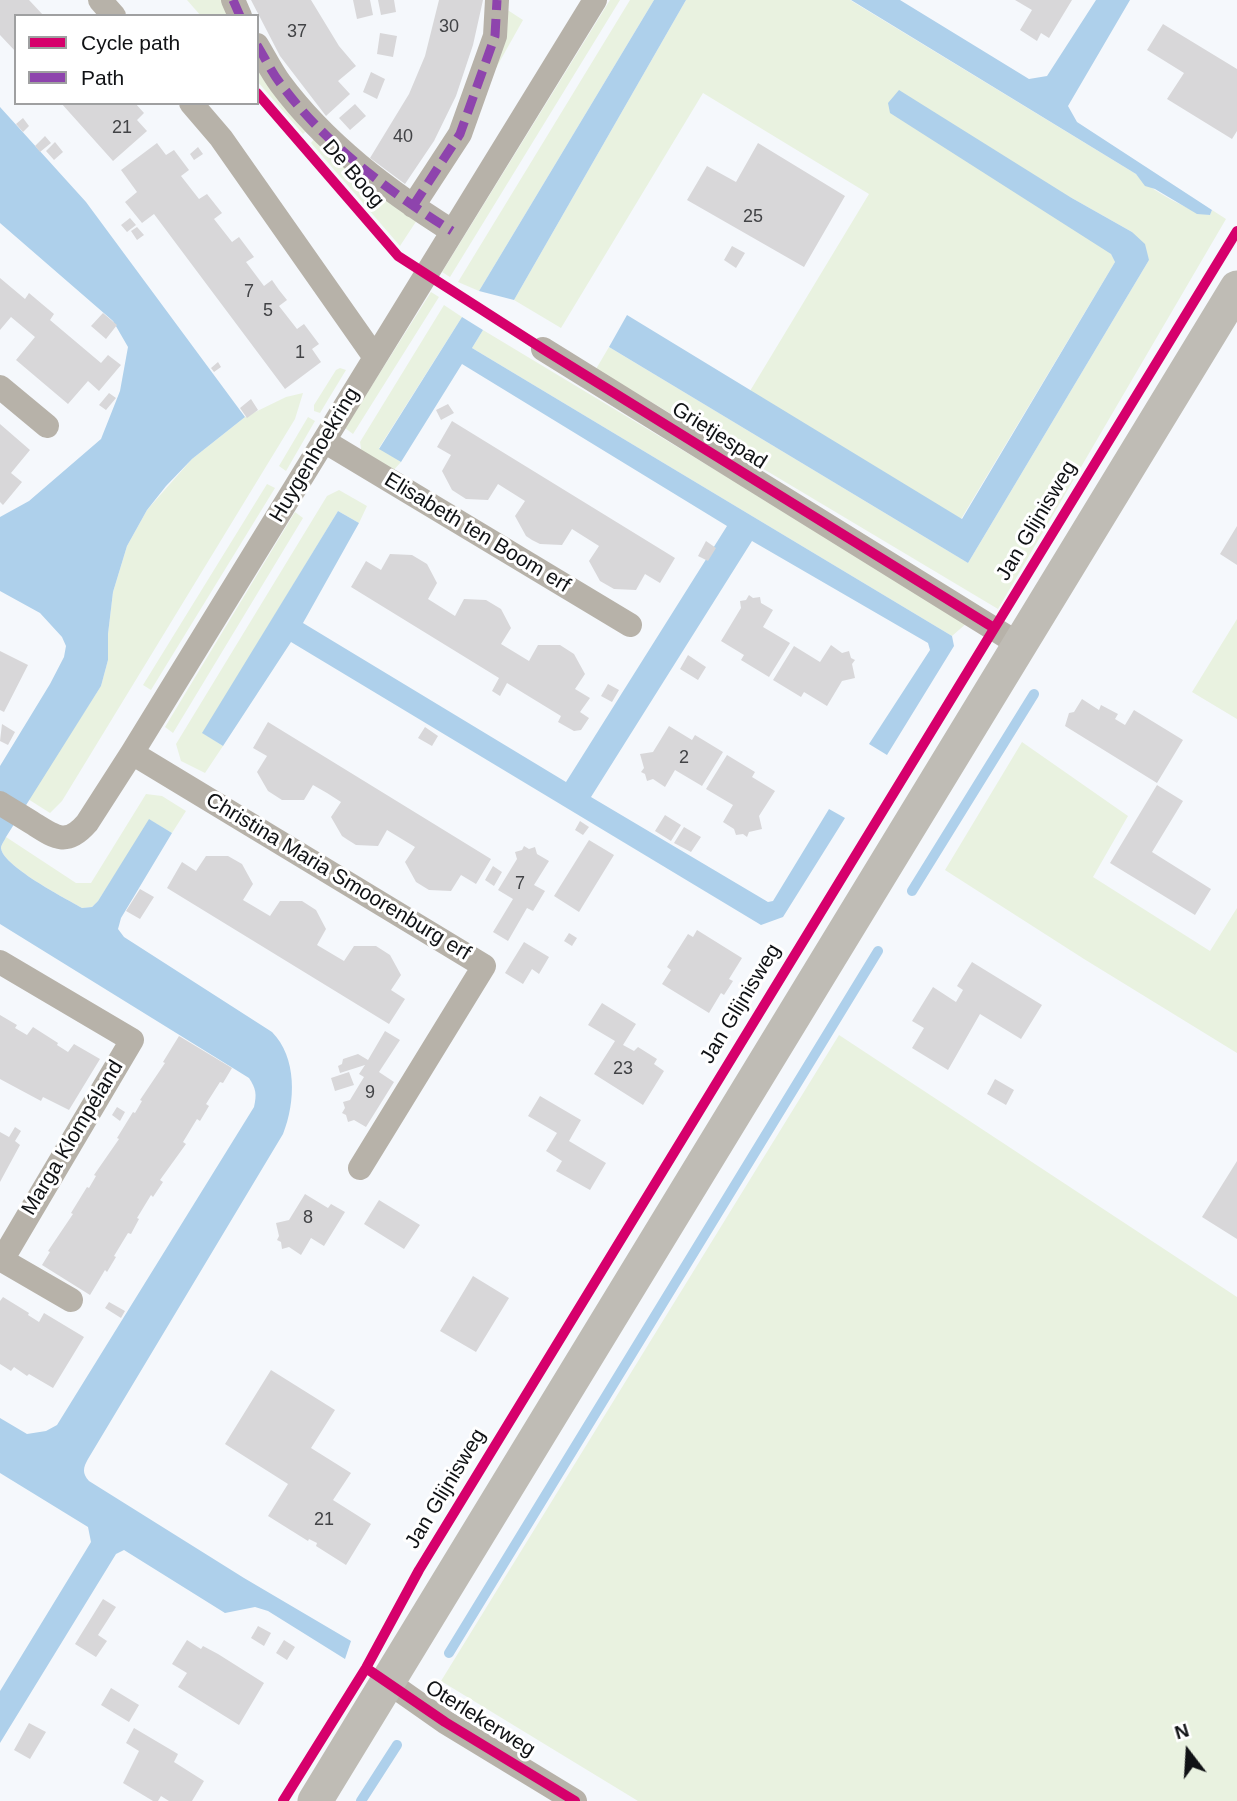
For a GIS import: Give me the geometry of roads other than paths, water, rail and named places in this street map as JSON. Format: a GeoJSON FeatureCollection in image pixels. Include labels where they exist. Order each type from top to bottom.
{"type":"FeatureCollection","features":[{"type":"Feature","properties":{"kind":"street"},"geometry":{"type":"LineString","coordinates":[[100,0],[112,14]]}},
{"type":"Feature","properties":{"kind":"street"},"geometry":{"type":"LineString","coordinates":[[413,206],[460,134],[495,37],[497,0]]}},
{"type":"Feature","properties":{"kind":"street","name":"Huygenhoekring"},"geometry":{"type":"LineString","coordinates":[[0,803],[54,837],[67,838],[78,833],[132,753],[595,0]]}},
{"type":"Feature","properties":{"kind":"street"},"geometry":{"type":"LineString","coordinates":[[259,48],[279,83],[338,149],[413,206],[452,231]]}},
{"type":"Feature","properties":{"kind":"street"},"geometry":{"type":"LineString","coordinates":[[193,105],[221,138],[374,356]]}},
{"type":"Feature","properties":{"kind":"street"},"geometry":{"type":"LineString","coordinates":[[315,1801],[1237,288]]}},
{"type":"Feature","properties":{"kind":"street","name":"Grietjespad"},"geometry":{"type":"LineString","coordinates":[[543,349],[1020,645]]}},
{"type":"Feature","properties":{"kind":"street"},"geometry":{"type":"LineString","coordinates":[[0,387],[47,426]]}},
{"type":"Feature","properties":{"kind":"street","name":"Elisabeth ten Boom erf"},"geometry":{"type":"LineString","coordinates":[[324,441],[629,625]]}},
{"type":"Feature","properties":{"kind":"street","name":"Christina Maria Smoorenburg erf"},"geometry":{"type":"LineString","coordinates":[[132,753],[484,966],[360,1168]]}},
{"type":"Feature","properties":{"kind":"street","name":"Marga Klompéland"},"geometry":{"type":"LineString","coordinates":[[0,962],[132,1040],[1,1260],[71,1300]]}},
{"type":"Feature","properties":{"kind":"street","name":"Oterlekerweg"},"geometry":{"type":"LineString","coordinates":[[388,1682],[445,1722],[575,1801]]}},
{"type":"Feature","properties":{"kind":"water"},"geometry":{"type":"Polygon","coordinates":[[[654,0],[686,0],[514,300],[479,291],[654,0]]]}},
{"type":"Feature","properties":{"kind":"water"},"geometry":{"type":"Polygon","coordinates":[[[851,0],[900,0],[1029,79],[1047,76],[1096,0],[1130,0],[1068,106],[1077,122],[1212,210],[1210,215],[1197,214],[1145,186],[1136,174],[851,0]]]}},
{"type":"Feature","properties":{"kind":"water"},"geometry":{"type":"Polygon","coordinates":[[[899,90],[1070,197],[1132,232],[1145,244],[1149,260],[968,563],[609,347],[627,315],[962,519],[1115,262],[1111,254],[890,113],[888,103],[899,90]]]}},
{"type":"Feature","properties":{"kind":"water"},"geometry":{"type":"Polygon","coordinates":[[[0,107],[86,202],[245,417],[192,459],[147,510],[127,546],[113,592],[108,660],[101,686],[1,847],[11,863],[22,872],[82,908],[92,907],[98,901],[149,819],[172,833],[121,918],[118,929],[124,937],[272,1032],[286,1054],[292,1080],[290,1108],[283,1134],[88,1459],[84,1473],[89,1481],[351,1641],[345,1659],[268,1611],[255,1607],[225,1613],[124,1550],[116,1554],[0,1743],[0,1691],[91,1542],[88,1527],[0,1473],[0,1418],[27,1434],[46,1431],[57,1425],[254,1107],[256,1095],[249,1078],[0,924],[0,766],[50,684],[64,657],[66,646],[62,637],[40,613],[0,591],[0,517],[29,501],[101,439],[120,391],[128,347],[113,321],[0,223],[0,107]]]}},
{"type":"Feature","properties":{"kind":"water"},"geometry":{"type":"Polygon","coordinates":[[[462,317],[483,330],[472,348],[952,636],[954,646],[887,755],[869,744],[930,650],[928,643],[752,541],[591,797],[768,902],[773,901],[829,809],[845,818],[783,917],[761,925],[291,642],[223,746],[202,733],[338,511],[359,523],[303,623],[566,782],[727,526],[462,364],[401,462],[379,449],[462,317]]]}},
{"type":"Feature","properties":{"kind":"waterway"},"geometry":{"type":"LineString","coordinates":[[912,891],[1034,694]]}},
{"type":"Feature","properties":{"kind":"waterway"},"geometry":{"type":"LineString","coordinates":[[449,1653],[878,951]]}},
{"type":"Feature","properties":{"kind":"waterway"},"geometry":{"type":"LineString","coordinates":[[361,1801],[397,1745]]}}]}
